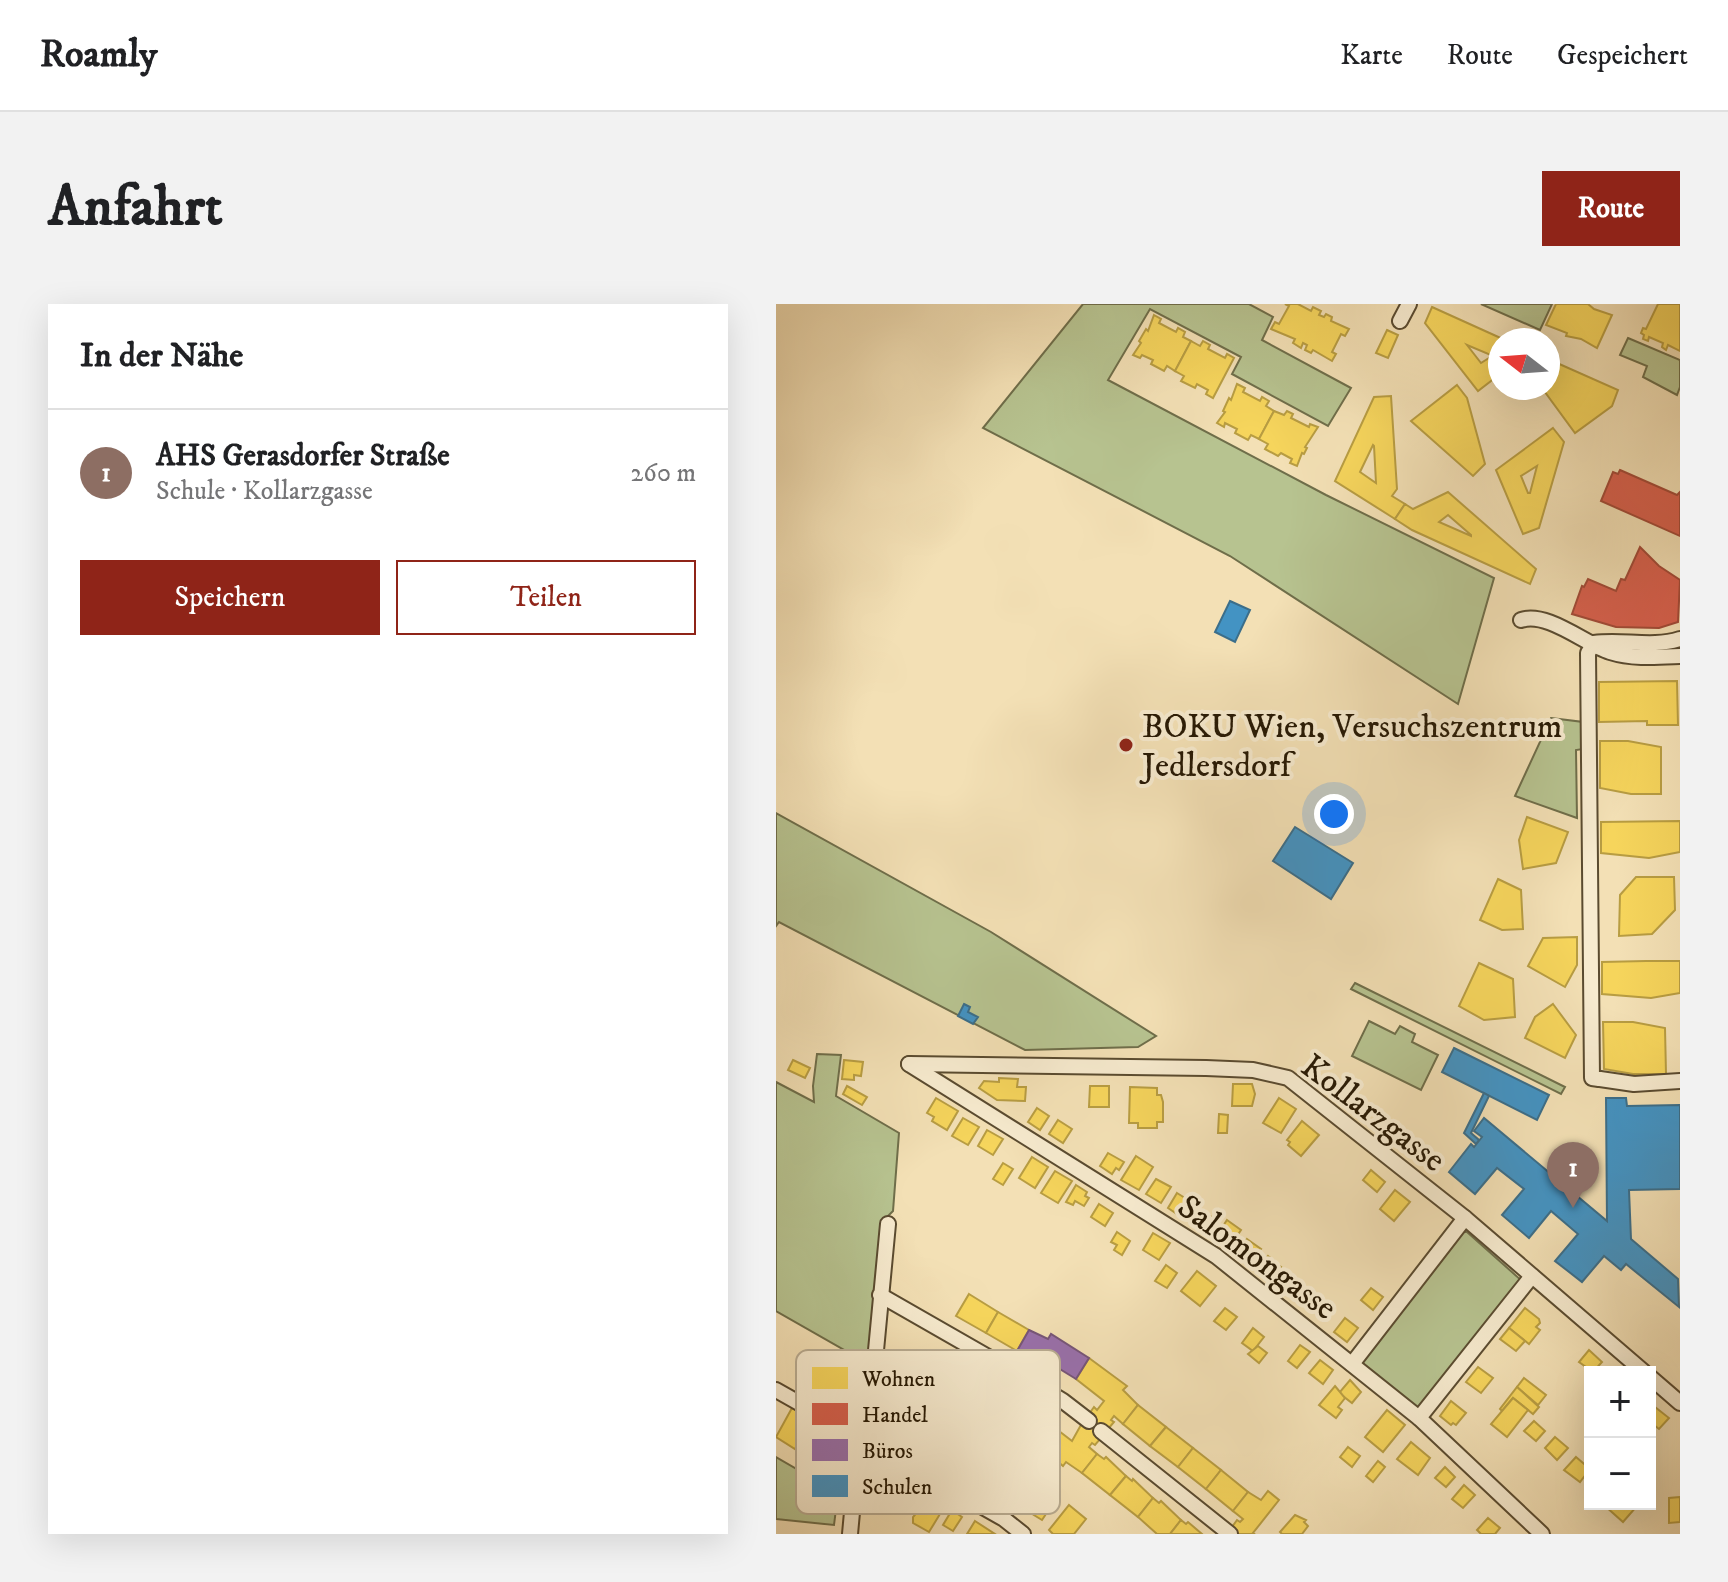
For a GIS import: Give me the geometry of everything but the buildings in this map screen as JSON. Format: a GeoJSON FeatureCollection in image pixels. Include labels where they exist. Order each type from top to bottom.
{"type":"FeatureCollection","features":[{"type":"Feature","properties":{"kind":"street"},"geometry":{"type":"LineString","coordinates":[[1400,321],[1409,304]]}},
{"type":"Feature","properties":{"kind":"street"},"geometry":{"type":"LineString","coordinates":[[1521,620],[1540,621],[1594,643],[1605,651],[1626,656],[1680,656]]}},
{"type":"Feature","properties":{"kind":"street"},"geometry":{"type":"LineString","coordinates":[[1594,643],[1646,644],[1680,639]]}},
{"type":"Feature","properties":{"kind":"street"},"geometry":{"type":"LineString","coordinates":[[1594,643],[1588,653],[1592,1078],[1634,1084],[1680,1081]]}},
{"type":"Feature","properties":{"kind":"street","name":"Kollarzgasse"},"geometry":{"type":"LineString","coordinates":[[909,1064],[1206,1068],[1253,1070],[1288,1078],[1465,1218],[1637,1366]]}},
{"type":"Feature","properties":{"kind":"street","name":"Salomongasse"},"geometry":{"type":"LineString","coordinates":[[909,1064],[1216,1256],[1419,1418],[1542,1534]]}},
{"type":"Feature","properties":{"kind":"street"},"geometry":{"type":"LineString","coordinates":[[1352,1364],[1465,1218]]}},
{"type":"Feature","properties":{"kind":"street"},"geometry":{"type":"LineString","coordinates":[[875,1350],[888,1224]]}},
{"type":"Feature","properties":{"kind":"street"},"geometry":{"type":"LineString","coordinates":[[1419,1418],[1532,1276]]}},
{"type":"Feature","properties":{"kind":"street"},"geometry":{"type":"LineString","coordinates":[[880,1295],[976,1350]]}},
{"type":"Feature","properties":{"kind":"street"},"geometry":{"type":"LineString","coordinates":[[1656,1382],[1680,1403]]}},
{"type":"Feature","properties":{"kind":"street"},"geometry":{"type":"LineString","coordinates":[[776,1390],[796,1401]]}},
{"type":"Feature","properties":{"kind":"street"},"geometry":{"type":"LineString","coordinates":[[1060,1399],[1089,1421]]}},
{"type":"Feature","properties":{"kind":"street"},"geometry":{"type":"LineString","coordinates":[[1101,1431],[1230,1534]]}},
{"type":"Feature","properties":{"kind":"street"},"geometry":{"type":"LineString","coordinates":[[850,1534],[852,1514]]}},
{"type":"Feature","properties":{"kind":"street"},"geometry":{"type":"LineString","coordinates":[[995,1514],[1023,1534]]}},
{"type":"Feature","properties":{"kind":"green space"},"geometry":{"type":"Polygon","coordinates":[[[1083,304],[1249,304],[1273,317],[1262,340],[1351,388],[1328,426],[1232,374],[1241,357],[1150,309],[1108,380],[1326,495],[1494,578],[1458,704],[1230,556],[983,428],[1083,304]]]}},
{"type":"Feature","properties":{"kind":"green space"},"geometry":{"type":"Polygon","coordinates":[[[1481,304],[1552,304],[1541,328],[1481,304]]]}},
{"type":"Feature","properties":{"kind":"green space"},"geometry":{"type":"Polygon","coordinates":[[[1628,338],[1680,360],[1677,395],[1643,377],[1647,366],[1620,355],[1628,338]]]}},
{"type":"Feature","properties":{"kind":"green space"},"geometry":{"type":"Polygon","coordinates":[[[1551,718],[1583,722],[1583,749],[1576,750],[1577,818],[1515,796],[1551,718]]]}},
{"type":"Feature","properties":{"kind":"green space"},"geometry":{"type":"Polygon","coordinates":[[[776,813],[991,932],[1156,1036],[1138,1047],[1025,1050],[779,922],[776,926],[776,813]]]}},
{"type":"Feature","properties":{"kind":"green space"},"geometry":{"type":"Polygon","coordinates":[[[1355,983],[1565,1087],[1561,1094],[1351,989],[1355,983]]]}},
{"type":"Feature","properties":{"kind":"green space"},"geometry":{"type":"Polygon","coordinates":[[[1369,1021],[1395,1034],[1400,1026],[1415,1034],[1412,1042],[1438,1055],[1421,1090],[1352,1056],[1369,1021]]]}},
{"type":"Feature","properties":{"kind":"green space"},"geometry":{"type":"Polygon","coordinates":[[[817,1054],[841,1055],[836,1096],[899,1133],[893,1211],[882,1222],[870,1350],[844,1350],[776,1311],[776,1082],[814,1102],[817,1054]]]}},
{"type":"Feature","properties":{"kind":"green space"},"geometry":{"type":"Polygon","coordinates":[[[1461,1232],[1467,1232],[1522,1281],[1417,1410],[1358,1361],[1461,1232]]]}},
{"type":"Feature","properties":{"kind":"green space"},"geometry":{"type":"Polygon","coordinates":[[[776,1457],[796,1469],[796,1514],[835,1514],[834,1525],[776,1519],[776,1457]]]}},
{"type":"Feature","properties":{"kind":"place","name":"BOKU Wien, Versuchszentrum Jedlersdorf"},"geometry":{"type":"Point","coordinates":[1126,745]}},
{"type":"Feature","properties":{"kind":"place","name":"AHS Gerasdorfer Straße"},"geometry":{"type":"Point","coordinates":[1573,1208]}}]}
